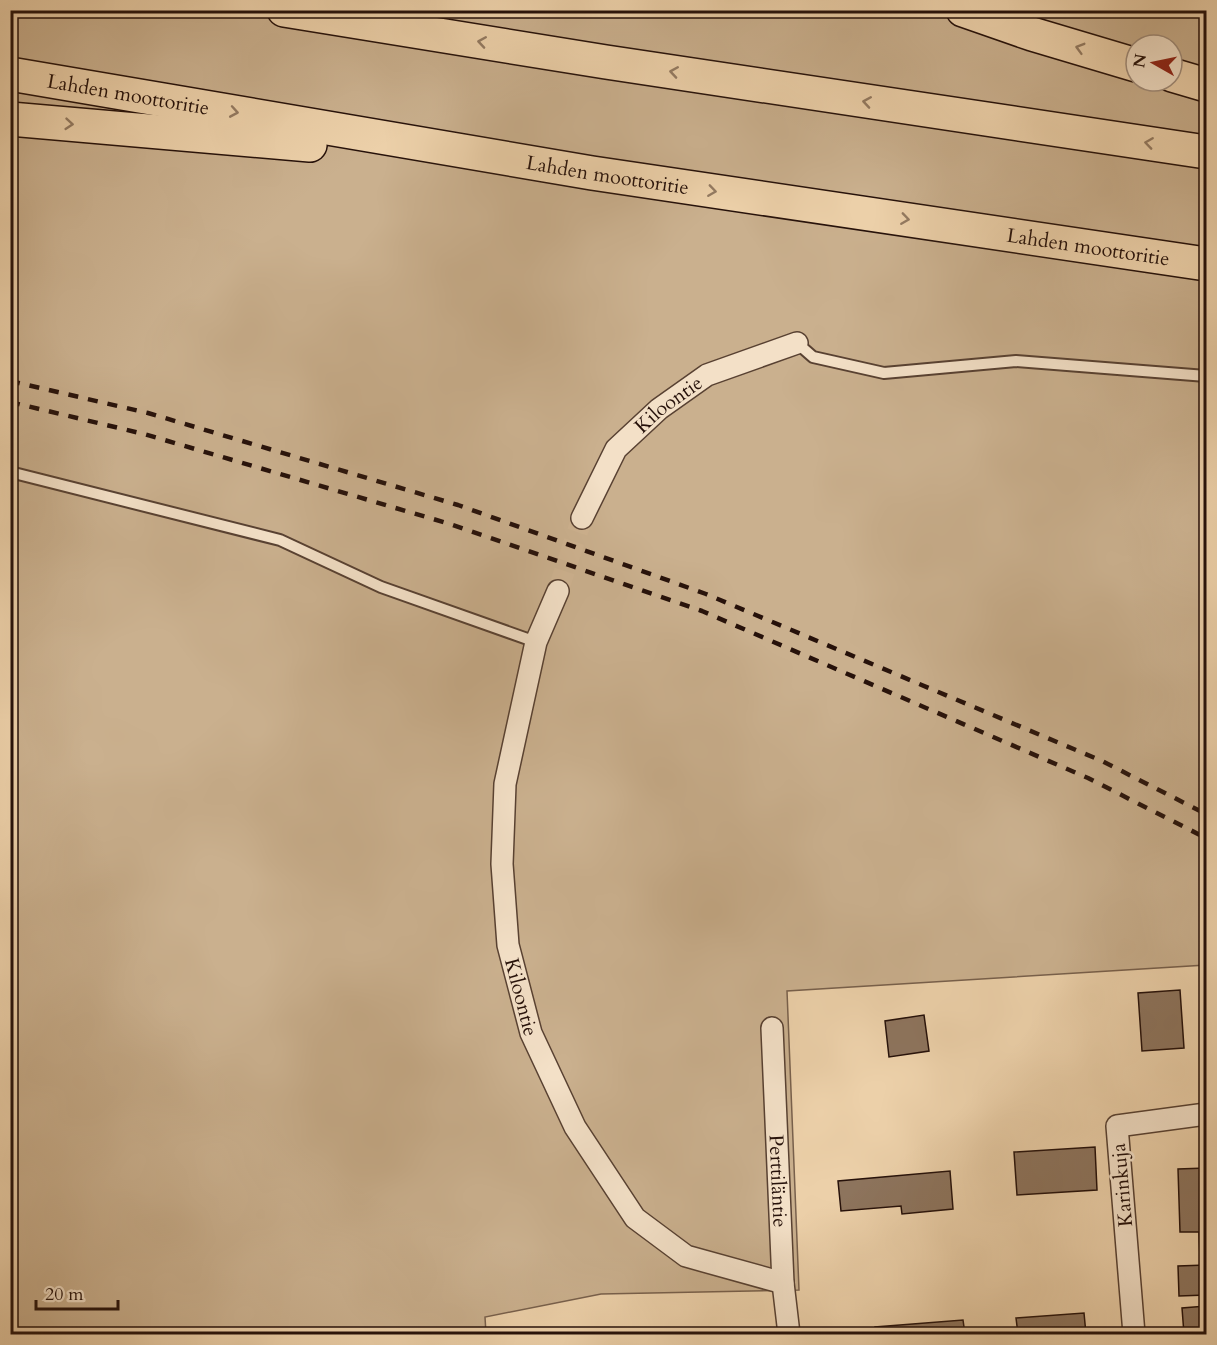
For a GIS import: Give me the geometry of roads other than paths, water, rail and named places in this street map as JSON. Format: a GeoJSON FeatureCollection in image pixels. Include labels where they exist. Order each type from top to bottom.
{"type":"FeatureCollection","features":[{"type":"Feature","properties":{"kind":"highway"},"geometry":{"type":"LineString","coordinates":[[284,10],[618,64],[1206,152]]}},
{"type":"Feature","properties":{"kind":"highway"},"geometry":{"type":"LineString","coordinates":[[963,10],[1032,34],[1124,61]]}},
{"type":"Feature","properties":{"kind":"highway","name":"Lahden moottoritie"},"geometry":{"type":"LineString","coordinates":[[10,74],[592,173],[1206,264]]}},
{"type":"Feature","properties":{"kind":"highway"},"geometry":{"type":"LineString","coordinates":[[1184,79],[1206,85]]}},
{"type":"Feature","properties":{"kind":"highway"},"geometry":{"type":"LineString","coordinates":[[10,119],[592,173]]}},
{"type":"Feature","properties":{"kind":"street","name":"Kiloontie"},"geometry":{"type":"LineString","coordinates":[[582,518],[616,449],[659,410],[707,375],[797,343]]}},
{"type":"Feature","properties":{"kind":"street","name":"Kiloontie"},"geometry":{"type":"LineString","coordinates":[[558,591],[537,642],[505,784],[502,864],[508,945],[531,1033],[575,1127],[635,1218],[686,1256],[783,1283]]}},
{"type":"Feature","properties":{"kind":"street","name":"Perttiläntie"},"geometry":{"type":"LineString","coordinates":[[772,1028],[783,1283],[789,1335]]}},
{"type":"Feature","properties":{"kind":"street","name":"Karinkuja"},"geometry":{"type":"LineString","coordinates":[[1134,1335],[1117,1126],[1206,1114]]}},
{"type":"Feature","properties":{"kind":"lane"},"geometry":{"type":"LineString","coordinates":[[797,343],[813,357],[884,373],[1016,361],[1206,376]]}},
{"type":"Feature","properties":{"kind":"lane"},"geometry":{"type":"LineString","coordinates":[[10,472],[280,540],[381,587],[537,642]]}},
{"type":"Feature","properties":{"kind":"tunnel"},"geometry":{"type":"LineString","coordinates":[[558,591],[582,518]]}},
{"type":"Feature","properties":{"kind":"railway"},"geometry":{"type":"LineString","coordinates":[[10,381],[148,413],[458,505],[706,594],[1102,761],[1206,814]]}},
{"type":"Feature","properties":{"kind":"railway"},"geometry":{"type":"LineString","coordinates":[[10,402],[144,434],[450,524],[702,611],[1088,778],[1206,838]]}}]}
